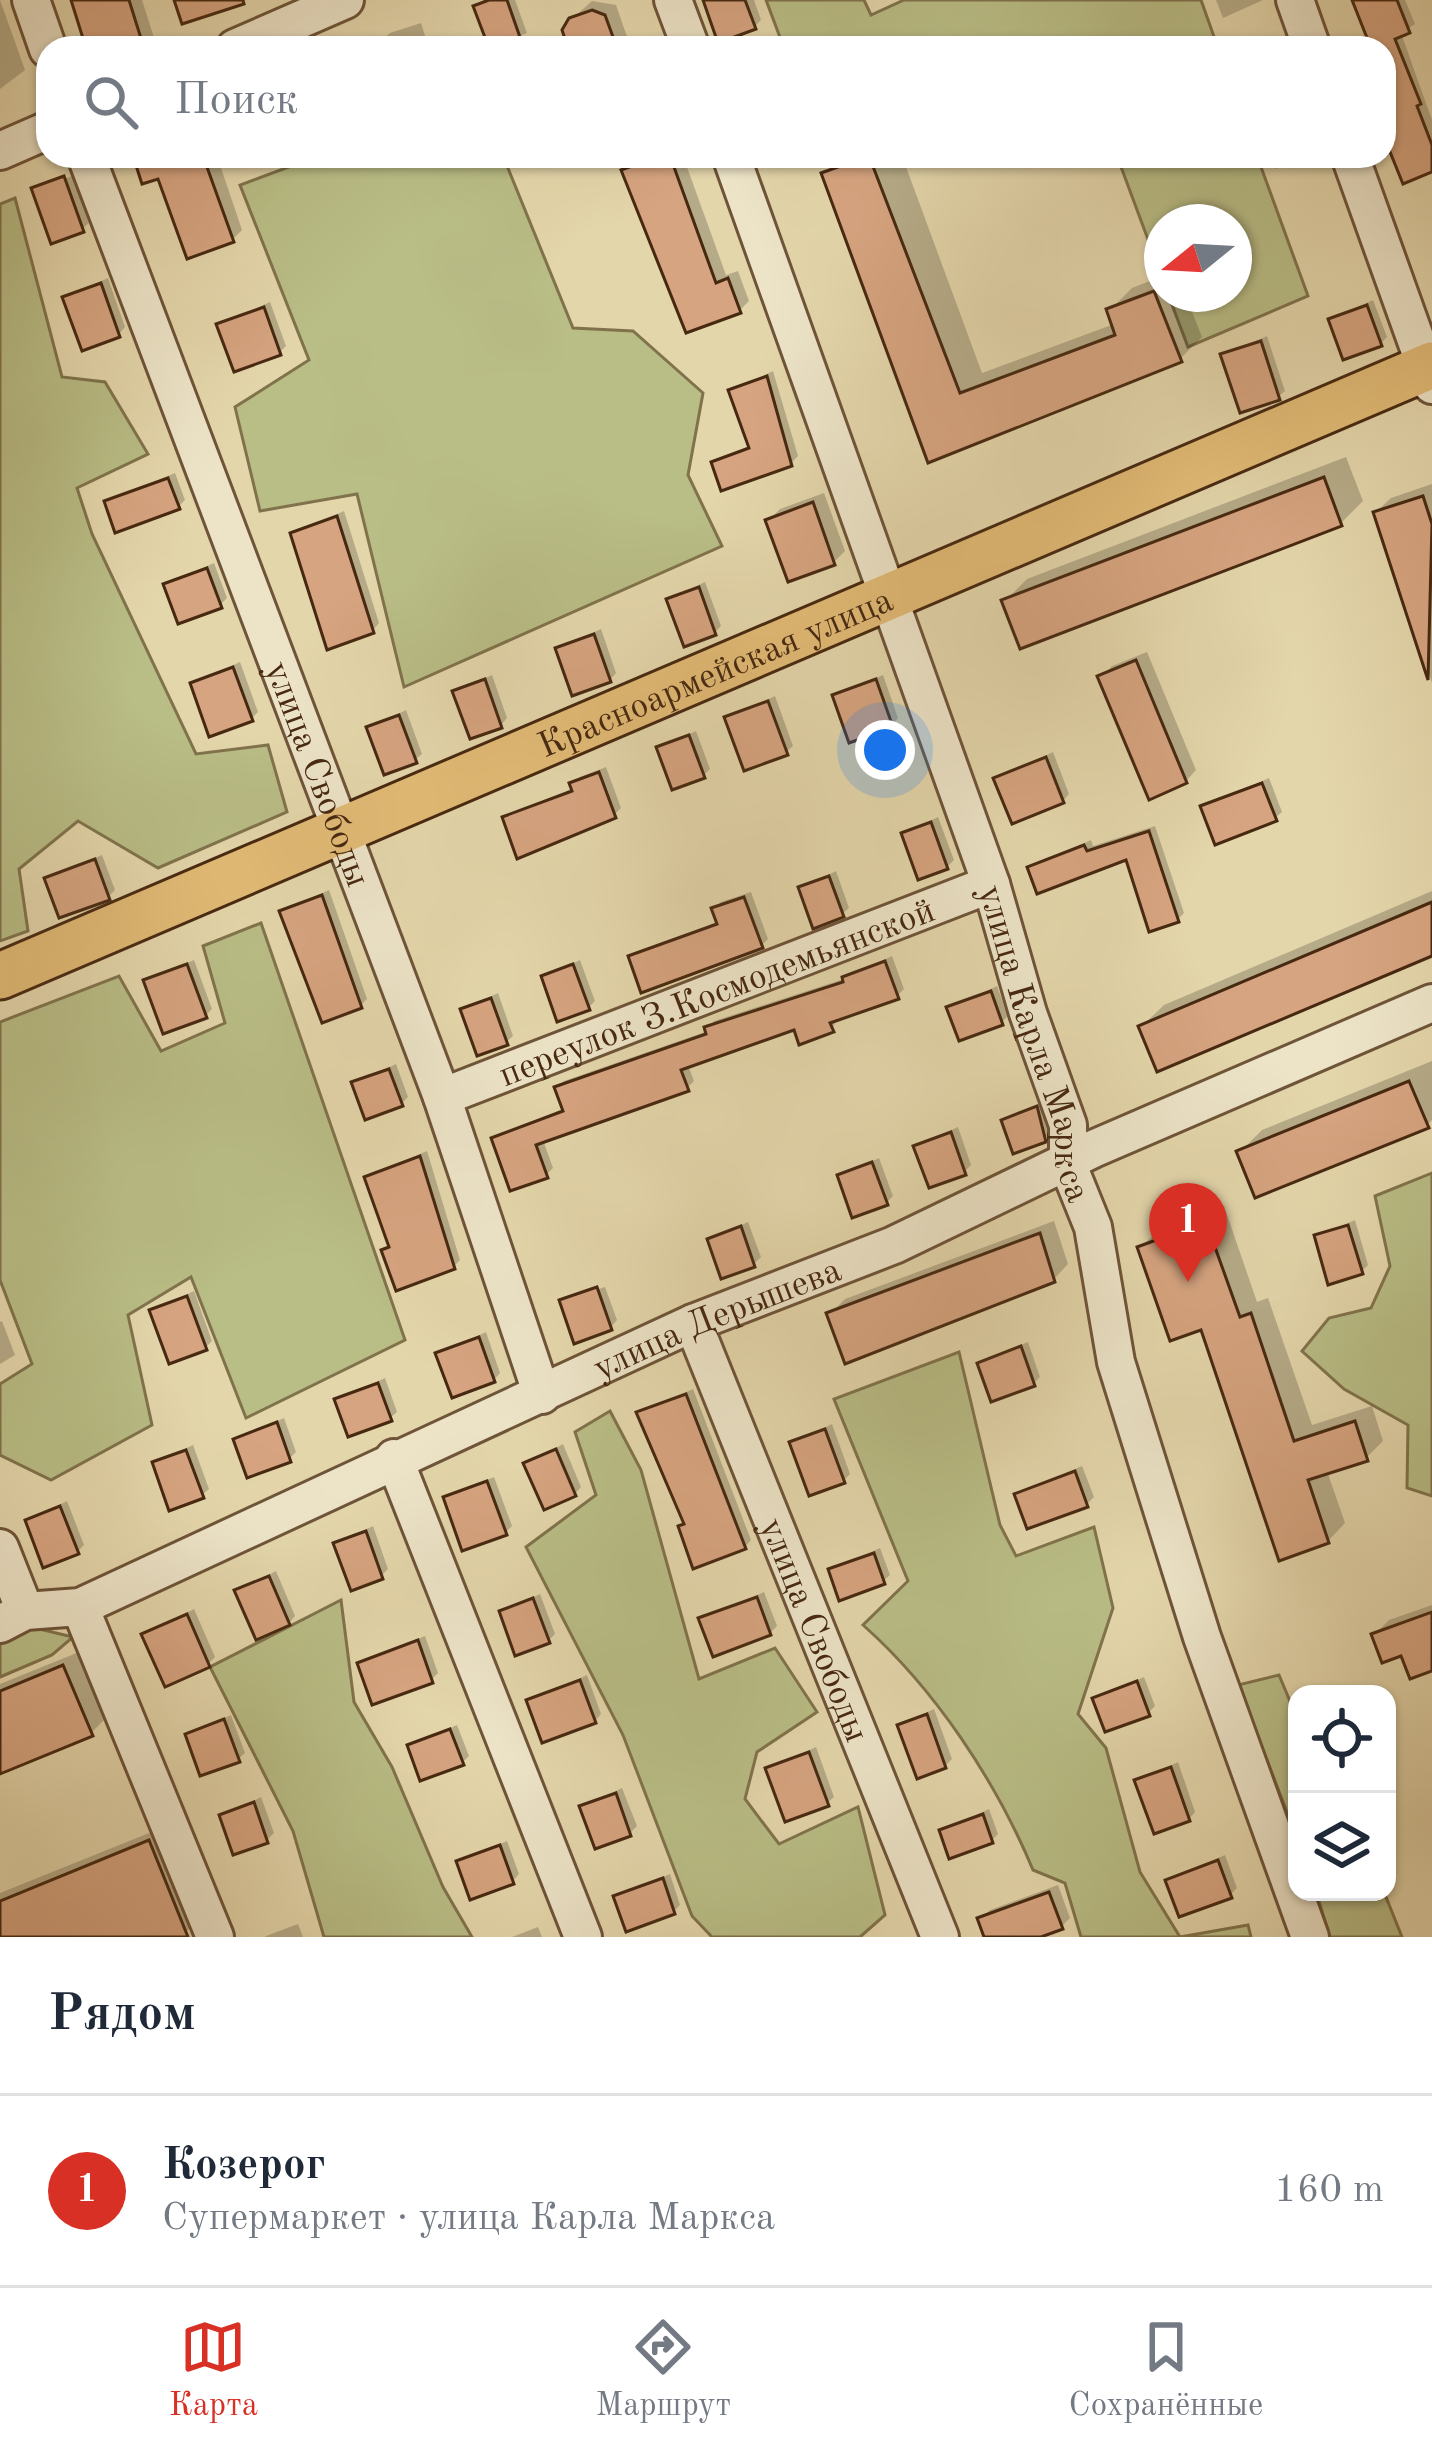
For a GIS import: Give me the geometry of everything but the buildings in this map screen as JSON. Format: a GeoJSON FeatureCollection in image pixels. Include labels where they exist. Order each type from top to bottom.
{"type":"FeatureCollection","features":[{"type":"Feature","properties":{"kind":"main road","name":"Красноармейская улица"},"geometry":{"type":"LineString","coordinates":[[0,976],[887,594],[1430,373]]}},
{"type":"Feature","properties":{"kind":"street"},"geometry":{"type":"LineString","coordinates":[[31,0],[43,36]]}},
{"type":"Feature","properties":{"kind":"street"},"geometry":{"type":"LineString","coordinates":[[262,36],[344,0]]}},
{"type":"Feature","properties":{"kind":"street"},"geometry":{"type":"LineString","coordinates":[[673,0],[686,36]]}},
{"type":"Feature","properties":{"kind":"street"},"geometry":{"type":"LineString","coordinates":[[1295,0],[1308,36]]}},
{"type":"Feature","properties":{"kind":"street"},"geometry":{"type":"LineString","coordinates":[[0,151],[36,135]]}},
{"type":"Feature","properties":{"kind":"street","name":"улица Свободы"},"geometry":{"type":"LineString","coordinates":[[91,168],[442,1097],[542,1395]]}},
{"type":"Feature","properties":{"kind":"street","name":"улица Карла Маркса"},"geometry":{"type":"LineString","coordinates":[[735,168],[991,884],[1028,1013],[1069,1125],[1067,1165],[1093,1227],[1116,1362],[1202,1637],[1310,1937]]}},
{"type":"Feature","properties":{"kind":"street"},"geometry":{"type":"LineString","coordinates":[[1354,168],[1430,373]]}},
{"type":"Feature","properties":{"kind":"street","name":"переулок З.Космодемьянской"},"geometry":{"type":"LineString","coordinates":[[442,1097],[991,884]]}},
{"type":"Feature","properties":{"kind":"street","name":"улица Дерышева"},"geometry":{"type":"LineString","coordinates":[[12,1618],[80,1607],[694,1323],[894,1245],[1432,1003]]}},
{"type":"Feature","properties":{"kind":"street","name":"улица Свободы"},"geometry":{"type":"LineString","coordinates":[[694,1323],[940,1937]]}},
{"type":"Feature","properties":{"kind":"street"},"geometry":{"type":"LineString","coordinates":[[394,1458],[583,1937]]}},
{"type":"Feature","properties":{"kind":"street"},"geometry":{"type":"LineString","coordinates":[[0,1548],[12,1618]]}},
{"type":"Feature","properties":{"kind":"street"},"geometry":{"type":"LineString","coordinates":[[80,1607],[215,1937]]}},
{"type":"Feature","properties":{"kind":"green space"},"geometry":{"type":"Polygon","coordinates":[[[766,0],[864,0],[871,15],[904,0],[1201,0],[1214,36],[780,36],[766,0]]]}},
{"type":"Feature","properties":{"kind":"green space"},"geometry":{"type":"Polygon","coordinates":[[[286,168],[508,168],[573,328],[633,331],[703,393],[688,475],[722,546],[404,687],[357,494],[260,511],[235,407],[309,360],[240,185],[286,168]]]}},
{"type":"Feature","properties":{"kind":"green space"},"geometry":{"type":"Polygon","coordinates":[[[1121,168],[1261,168],[1308,296],[1188,347],[1175,312],[1252,312],[1252,204],[1144,204],[1144,229],[1121,168]]]}},
{"type":"Feature","properties":{"kind":"green space"},"geometry":{"type":"Polygon","coordinates":[[[15,198],[62,377],[105,382],[148,454],[77,488],[92,534],[196,754],[268,745],[287,812],[158,868],[78,821],[19,869],[28,931],[0,941],[0,204],[15,198]]]}},
{"type":"Feature","properties":{"kind":"green space"},"geometry":{"type":"Polygon","coordinates":[[[261,923],[405,1340],[246,1418],[191,1277],[128,1315],[152,1425],[51,1480],[0,1455],[0,1384],[32,1364],[0,1280],[0,1022],[119,976],[161,1051],[225,1023],[203,946],[261,923]]]}},
{"type":"Feature","properties":{"kind":"green space"},"geometry":{"type":"Polygon","coordinates":[[[1432,1173],[1432,1496],[1407,1488],[1408,1425],[1344,1389],[1302,1351],[1329,1318],[1371,1308],[1390,1266],[1375,1196],[1432,1173]]]}},
{"type":"Feature","properties":{"kind":"green space"},"geometry":{"type":"Polygon","coordinates":[[[959,1352],[1000,1525],[1016,1556],[1094,1527],[1113,1608],[1078,1714],[1106,1748],[1140,1872],[1180,1937],[1081,1937],[1065,1883],[1033,1870],[1001,1803],[961,1738],[915,1678],[863,1625],[908,1581],[834,1399],[959,1352]]]}},
{"type":"Feature","properties":{"kind":"green space"},"geometry":{"type":"Polygon","coordinates":[[[610,1411],[641,1470],[699,1679],[775,1648],[817,1712],[757,1752],[745,1799],[779,1844],[858,1807],[885,1915],[860,1937],[712,1937],[692,1916],[623,1735],[526,1547],[596,1495],[575,1432],[610,1411]]]}},
{"type":"Feature","properties":{"kind":"green space"},"geometry":{"type":"Polygon","coordinates":[[[341,1600],[354,1702],[392,1767],[443,1887],[472,1937],[324,1937],[293,1831],[210,1667],[341,1600]]]}},
{"type":"Feature","properties":{"kind":"green space"},"geometry":{"type":"Polygon","coordinates":[[[31,1627],[73,1637],[52,1655],[0,1677],[0,1642],[31,1627]]]}},
{"type":"Feature","properties":{"kind":"green space"},"geometry":{"type":"Polygon","coordinates":[[[1279,1675],[1288,1696],[1288,1815],[1238,1685],[1279,1675]]]}},
{"type":"Feature","properties":{"kind":"green space"},"geometry":{"type":"Polygon","coordinates":[[[1319,1901],[1388,1901],[1402,1937],[1330,1937],[1319,1901]]]}},
{"type":"Feature","properties":{"kind":"green space"},"geometry":{"type":"Polygon","coordinates":[[[1248,1925],[1251,1937],[1180,1937],[1248,1925]]]}},
{"type":"Feature","properties":{"kind":"place","name":"Козерог"},"geometry":{"type":"Point","coordinates":[1188,1282]}}]}
